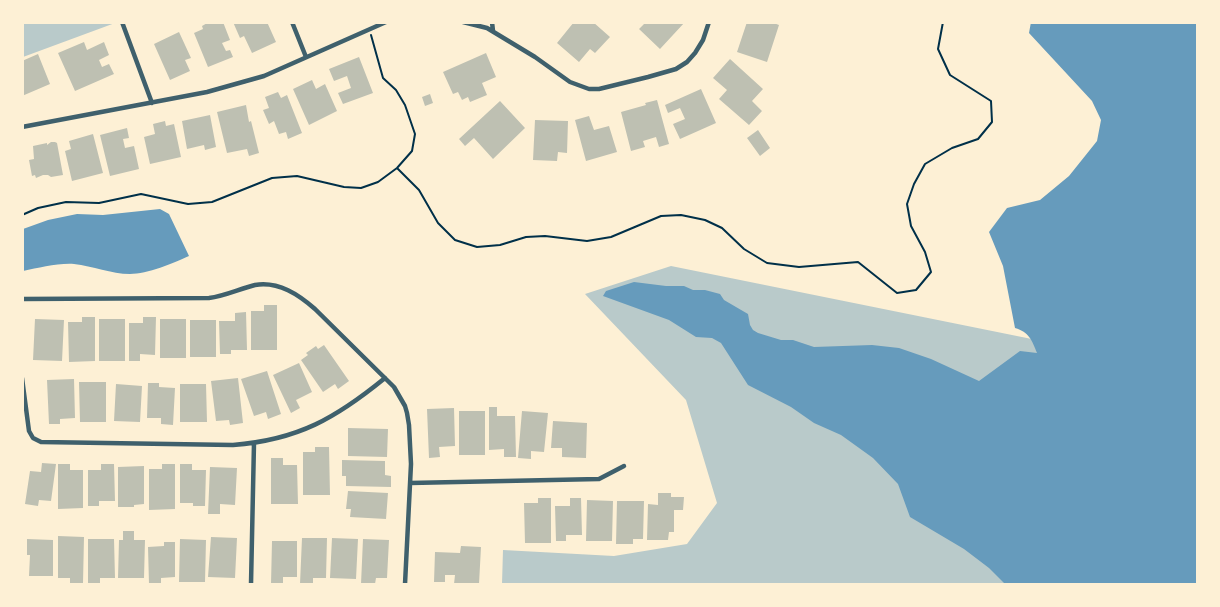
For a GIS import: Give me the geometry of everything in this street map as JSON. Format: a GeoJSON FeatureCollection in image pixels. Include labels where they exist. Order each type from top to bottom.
{"type":"FeatureCollection","features":[{"type":"Feature","properties":{"kind":"street"},"geometry":{"type":"LineString","coordinates":[[122,22],[152,104]]}},
{"type":"Feature","properties":{"kind":"street"},"geometry":{"type":"LineString","coordinates":[[292,22],[306,57]]}},
{"type":"Feature","properties":{"kind":"street"},"geometry":{"type":"LineString","coordinates":[[22,127],[152,104],[264,76],[386,22]]}},
{"type":"Feature","properties":{"kind":"street"},"geometry":{"type":"LineString","coordinates":[[463,22],[493,31],[570,82],[589,89],[599,89],[676,69],[695,53],[704,40],[709,22]]}},
{"type":"Feature","properties":{"kind":"street"},"geometry":{"type":"LineString","coordinates":[[492,22],[493,31]]}},
{"type":"Feature","properties":{"kind":"street"},"geometry":{"type":"LineString","coordinates":[[22,300],[209,298],[224,296],[256,285],[280,287],[299,296],[385,378],[398,394],[407,413],[411,464],[405,585]]}},
{"type":"Feature","properties":{"kind":"street"},"geometry":{"type":"LineString","coordinates":[[22,378],[29,430],[33,438],[41,442],[233,445],[286,435],[315,425],[346,408],[385,378]]}},
{"type":"Feature","properties":{"kind":"street"},"geometry":{"type":"LineString","coordinates":[[251,585],[254,442]]}},
{"type":"Feature","properties":{"kind":"street"},"geometry":{"type":"LineString","coordinates":[[410,483],[599,479],[624,466]]}},
{"type":"Feature","properties":{"kind":"path"},"geometry":{"type":"LineString","coordinates":[[397,168],[419,190],[438,223],[455,240],[477,248],[500,245],[526,237],[545,236],[587,241],[611,237],[661,216],[681,215],[705,220],[722,228],[744,249],[767,263],[799,267],[858,262],[897,293],[916,290],[931,273],[925,252],[911,226],[907,204],[914,184],[925,164],[952,148],[978,139],[992,122],[991,101],[950,75],[938,49],[943,22]]}},
{"type":"Feature","properties":{"kind":"path"},"geometry":{"type":"LineString","coordinates":[[22,215],[38,208],[66,202],[99,203],[141,194],[188,204],[213,202],[272,178],[280,177],[297,176],[344,187],[361,188],[378,182],[397,168],[412,151],[414,134],[405,105],[396,90],[384,78],[369,30]]}},
{"type":"Feature","properties":{"kind":"shaded area"},"geometry":{"type":"Polygon","coordinates":[[[23,23],[115,23],[23,57],[23,23]]]}},
{"type":"Feature","properties":{"kind":"shaded area"},"geometry":{"type":"Polygon","coordinates":[[[671,266],[1180,369],[1197,584],[502,584],[503,550],[614,556],[687,544],[717,503],[686,400],[585,294],[671,266]]]}},
{"type":"Feature","properties":{"kind":"water"},"geometry":{"type":"Polygon","coordinates":[[[1031,22],[1197,23],[1197,584],[1005,584],[964,549],[910,517],[898,484],[873,458],[841,435],[814,423],[791,407],[748,385],[721,343],[712,338],[696,337],[669,320],[603,296],[606,291],[634,282],[705,290],[720,294],[724,300],[748,314],[750,325],[758,333],[814,347],[872,345],[899,348],[931,359],[979,381],[1020,351],[1037,353],[1029,337],[1015,328],[1003,266],[989,232],[1007,208],[1040,200],[1069,176],[1097,141],[1101,120],[1092,101],[1029,33],[1031,22]]]}},
{"type":"Feature","properties":{"kind":"water"},"geometry":{"type":"Polygon","coordinates":[[[160,209],[169,214],[189,256],[160,268],[137,274],[116,273],[74,264],[23,271],[23,229],[48,220],[77,214],[103,215],[160,209]]]}},
{"type":"Feature","properties":{"kind":"building"},"geometry":{"type":"Polygon","coordinates":[[[209,22],[223,22],[230,40],[222,43],[226,51],[230,50],[233,57],[208,67],[194,33],[203,29],[202,26],[209,22]]]}},
{"type":"Feature","properties":{"kind":"building"},"geometry":{"type":"Polygon","coordinates":[[[233,22],[267,22],[276,42],[252,53],[244,36],[240,38],[233,22]]]}},
{"type":"Feature","properties":{"kind":"building"},"geometry":{"type":"Polygon","coordinates":[[[574,22],[593,22],[610,37],[595,53],[590,49],[579,62],[557,43],[574,22]]]}},
{"type":"Feature","properties":{"kind":"building"},"geometry":{"type":"Polygon","coordinates":[[[643,22],[685,22],[660,49],[639,29],[644,24],[643,22]]]}},
{"type":"Feature","properties":{"kind":"building"},"geometry":{"type":"Polygon","coordinates":[[[747,22],[771,22],[779,25],[767,62],[737,52],[747,22]]]}},
{"type":"Feature","properties":{"kind":"building"},"geometry":{"type":"Polygon","coordinates":[[[179,32],[191,58],[185,60],[190,71],[170,80],[154,44],[179,32]]]}},
{"type":"Feature","properties":{"kind":"building"},"geometry":{"type":"Polygon","coordinates":[[[84,42],[87,50],[104,42],[109,55],[99,60],[102,67],[109,64],[114,74],[75,91],[58,53],[84,42]]]}},
{"type":"Feature","properties":{"kind":"building"},"geometry":{"type":"Polygon","coordinates":[[[486,53],[496,77],[482,83],[487,95],[470,102],[468,97],[462,100],[458,92],[453,94],[443,72],[486,53]]]}},
{"type":"Feature","properties":{"kind":"building"},"geometry":{"type":"Polygon","coordinates":[[[38,54],[50,84],[22,96],[22,61],[38,54]]]}},
{"type":"Feature","properties":{"kind":"building"},"geometry":{"type":"Polygon","coordinates":[[[359,57],[373,93],[343,104],[338,93],[351,88],[347,76],[334,81],[329,69],[359,57]]]}},
{"type":"Feature","properties":{"kind":"building"},"geometry":{"type":"Polygon","coordinates":[[[730,59],[763,89],[752,101],[762,111],[749,125],[719,99],[727,90],[713,78],[730,59]]]}},
{"type":"Feature","properties":{"kind":"building"},"geometry":{"type":"Polygon","coordinates":[[[312,80],[316,89],[325,84],[337,111],[309,125],[293,89],[312,80]]]}},
{"type":"Feature","properties":{"kind":"building"},"geometry":{"type":"Polygon","coordinates":[[[701,89],[716,123],[680,139],[673,124],[685,119],[680,108],[668,113],[665,105],[701,89]]]}},
{"type":"Feature","properties":{"kind":"building"},"geometry":{"type":"Polygon","coordinates":[[[278,92],[281,98],[287,95],[302,133],[288,139],[286,132],[279,134],[274,121],[269,124],[263,110],[269,108],[265,97],[278,92]]]}},
{"type":"Feature","properties":{"kind":"building"},"geometry":{"type":"Polygon","coordinates":[[[430,94],[433,103],[425,106],[422,97],[430,94]]]}},
{"type":"Feature","properties":{"kind":"building"},"geometry":{"type":"Polygon","coordinates":[[[657,100],[669,144],[659,147],[656,137],[643,141],[645,147],[631,151],[621,112],[657,100]]]}},
{"type":"Feature","properties":{"kind":"building"},"geometry":{"type":"Polygon","coordinates":[[[500,101],[525,128],[493,159],[474,138],[465,146],[459,139],[500,101]]]}},
{"type":"Feature","properties":{"kind":"building"},"geometry":{"type":"Polygon","coordinates":[[[246,105],[259,153],[249,156],[247,149],[227,153],[217,112],[246,105]]]}},
{"type":"Feature","properties":{"kind":"building"},"geometry":{"type":"Polygon","coordinates":[[[210,115],[216,147],[205,150],[204,145],[187,149],[182,121],[210,115]]]}},
{"type":"Feature","properties":{"kind":"building"},"geometry":{"type":"Polygon","coordinates":[[[589,116],[594,130],[609,126],[617,152],[586,161],[575,120],[589,116]]]}},
{"type":"Feature","properties":{"kind":"building"},"geometry":{"type":"Polygon","coordinates":[[[535,120],[568,121],[567,153],[558,152],[557,161],[533,160],[535,120]]]}},
{"type":"Feature","properties":{"kind":"building"},"geometry":{"type":"Polygon","coordinates":[[[165,121],[166,126],[174,124],[181,157],[150,164],[144,137],[155,134],[153,124],[165,121]]]}},
{"type":"Feature","properties":{"kind":"building"},"geometry":{"type":"Polygon","coordinates":[[[127,128],[129,138],[123,139],[125,148],[134,146],[139,169],[110,176],[100,135],[127,128]]]}},
{"type":"Feature","properties":{"kind":"building"},"geometry":{"type":"Polygon","coordinates":[[[758,130],[770,148],[760,156],[747,138],[758,130]]]}},
{"type":"Feature","properties":{"kind":"building"},"geometry":{"type":"Polygon","coordinates":[[[93,134],[103,173],[72,181],[65,151],[71,149],[69,141],[93,134]]]}},
{"type":"Feature","properties":{"kind":"building"},"geometry":{"type":"Polygon","coordinates":[[[51,142],[57,143],[63,175],[51,177],[43,175],[36,178],[35,175],[32,176],[29,160],[34,159],[33,146],[47,143],[47,145],[51,142]]]}},
{"type":"Feature","properties":{"kind":"building"},"geometry":{"type":"Polygon","coordinates":[[[264,305],[277,305],[277,350],[251,350],[251,311],[264,311],[264,305]]]}},
{"type":"Feature","properties":{"kind":"building"},"geometry":{"type":"Polygon","coordinates":[[[246,312],[247,350],[231,350],[231,354],[220,354],[219,321],[235,321],[235,313],[246,312]]]}},
{"type":"Feature","properties":{"kind":"building"},"geometry":{"type":"Polygon","coordinates":[[[82,317],[95,317],[95,361],[69,362],[68,322],[82,322],[82,317]]]}},
{"type":"Feature","properties":{"kind":"building"},"geometry":{"type":"Polygon","coordinates":[[[143,317],[156,317],[155,355],[140,354],[140,361],[129,361],[129,323],[143,323],[143,317]]]}},
{"type":"Feature","properties":{"kind":"building"},"geometry":{"type":"Polygon","coordinates":[[[35,319],[64,320],[62,361],[33,360],[35,319]]]}},
{"type":"Feature","properties":{"kind":"building"},"geometry":{"type":"Polygon","coordinates":[[[99,319],[125,319],[125,361],[99,361],[99,319]]]}},
{"type":"Feature","properties":{"kind":"building"},"geometry":{"type":"Polygon","coordinates":[[[160,319],[186,319],[186,358],[160,358],[160,319]]]}},
{"type":"Feature","properties":{"kind":"building"},"geometry":{"type":"Polygon","coordinates":[[[190,320],[216,320],[216,357],[190,357],[190,320]]]}},
{"type":"Feature","properties":{"kind":"building"},"geometry":{"type":"Polygon","coordinates":[[[324,345],[349,381],[338,389],[335,384],[323,392],[301,360],[316,346],[318,349],[324,345]]]}},
{"type":"Feature","properties":{"kind":"building"},"geometry":{"type":"Polygon","coordinates":[[[299,363],[312,392],[296,400],[300,408],[291,413],[273,375],[299,363]]]}},
{"type":"Feature","properties":{"kind":"building"},"geometry":{"type":"Polygon","coordinates":[[[267,371],[281,414],[268,419],[266,412],[254,416],[241,379],[267,371]]]}},
{"type":"Feature","properties":{"kind":"building"},"geometry":{"type":"Polygon","coordinates":[[[238,378],[243,423],[230,425],[229,420],[216,421],[211,381],[238,378]]]}},
{"type":"Feature","properties":{"kind":"building"},"geometry":{"type":"Polygon","coordinates":[[[74,379],[75,418],[60,419],[60,424],[49,424],[47,380],[74,379]]]}},
{"type":"Feature","properties":{"kind":"building"},"geometry":{"type":"Polygon","coordinates":[[[79,382],[106,382],[106,422],[80,422],[79,382]]]}},
{"type":"Feature","properties":{"kind":"building"},"geometry":{"type":"Polygon","coordinates":[[[148,383],[159,383],[159,387],[175,388],[173,425],[161,424],[161,418],[147,418],[148,383]]]}},
{"type":"Feature","properties":{"kind":"building"},"geometry":{"type":"Polygon","coordinates":[[[116,384],[142,386],[140,422],[114,421],[116,384]]]}},
{"type":"Feature","properties":{"kind":"building"},"geometry":{"type":"Polygon","coordinates":[[[180,384],[206,384],[207,422],[180,422],[180,384]]]}},
{"type":"Feature","properties":{"kind":"building"},"geometry":{"type":"Polygon","coordinates":[[[489,407],[497,407],[497,416],[515,416],[516,457],[504,457],[504,449],[489,450],[489,407]]]}},
{"type":"Feature","properties":{"kind":"building"},"geometry":{"type":"Polygon","coordinates":[[[454,408],[455,446],[439,447],[440,457],[429,458],[427,409],[454,408]]]}},
{"type":"Feature","properties":{"kind":"building"},"geometry":{"type":"Polygon","coordinates":[[[459,411],[485,411],[485,455],[459,455],[459,411]]]}},
{"type":"Feature","properties":{"kind":"building"},"geometry":{"type":"Polygon","coordinates":[[[522,411],[548,413],[544,452],[531,451],[531,459],[518,458],[522,411]]]}},
{"type":"Feature","properties":{"kind":"building"},"geometry":{"type":"Polygon","coordinates":[[[553,421],[587,423],[586,458],[562,457],[562,448],[551,448],[553,421]]]}},
{"type":"Feature","properties":{"kind":"building"},"geometry":{"type":"Polygon","coordinates":[[[348,428],[388,429],[387,457],[348,456],[348,428]]]}},
{"type":"Feature","properties":{"kind":"building"},"geometry":{"type":"Polygon","coordinates":[[[315,447],[329,447],[330,495],[303,495],[303,452],[315,452],[315,447]]]}},
{"type":"Feature","properties":{"kind":"building"},"geometry":{"type":"Polygon","coordinates":[[[271,458],[283,458],[283,465],[297,465],[298,504],[271,504],[271,458]]]}},
{"type":"Feature","properties":{"kind":"building"},"geometry":{"type":"Polygon","coordinates":[[[342,460],[385,461],[385,475],[391,476],[391,487],[346,486],[346,476],[342,476],[342,460]]]}},
{"type":"Feature","properties":{"kind":"building"},"geometry":{"type":"Polygon","coordinates":[[[42,463],[56,464],[51,501],[39,500],[38,506],[25,504],[30,471],[41,472],[42,463]]]}},
{"type":"Feature","properties":{"kind":"building"},"geometry":{"type":"Polygon","coordinates":[[[58,464],[70,464],[70,470],[83,470],[83,508],[58,509],[58,464]]]}},
{"type":"Feature","properties":{"kind":"building"},"geometry":{"type":"Polygon","coordinates":[[[101,464],[114,464],[115,501],[99,501],[99,506],[88,506],[88,470],[101,470],[101,464]]]}},
{"type":"Feature","properties":{"kind":"building"},"geometry":{"type":"Polygon","coordinates":[[[162,464],[175,464],[175,509],[149,510],[149,469],[162,469],[162,464]]]}},
{"type":"Feature","properties":{"kind":"building"},"geometry":{"type":"Polygon","coordinates":[[[180,464],[192,464],[192,470],[206,470],[205,506],[180,503],[180,464]]]}},
{"type":"Feature","properties":{"kind":"building"},"geometry":{"type":"Polygon","coordinates":[[[144,466],[144,504],[134,505],[134,507],[118,507],[118,467],[144,466]]]}},
{"type":"Feature","properties":{"kind":"building"},"geometry":{"type":"Polygon","coordinates":[[[210,467],[237,468],[235,505],[220,504],[220,514],[208,514],[210,467]]]}},
{"type":"Feature","properties":{"kind":"building"},"geometry":{"type":"Polygon","coordinates":[[[348,491],[388,493],[386,519],[350,517],[351,509],[346,509],[348,491]]]}},
{"type":"Feature","properties":{"kind":"building"},"geometry":{"type":"Polygon","coordinates":[[[658,493],[671,493],[671,497],[684,497],[683,510],[674,510],[674,532],[669,532],[668,540],[647,540],[648,504],[658,505],[658,493]]]}},
{"type":"Feature","properties":{"kind":"building"},"geometry":{"type":"Polygon","coordinates":[[[538,498],[551,498],[551,543],[525,543],[524,503],[538,503],[538,498]]]}},
{"type":"Feature","properties":{"kind":"building"},"geometry":{"type":"Polygon","coordinates":[[[570,498],[581,498],[582,535],[566,535],[566,541],[556,541],[555,506],[570,506],[570,498]]]}},
{"type":"Feature","properties":{"kind":"building"},"geometry":{"type":"Polygon","coordinates":[[[587,500],[613,501],[612,541],[586,541],[587,500]]]}},
{"type":"Feature","properties":{"kind":"building"},"geometry":{"type":"Polygon","coordinates":[[[617,501],[644,501],[643,539],[633,539],[633,544],[616,544],[617,501]]]}},
{"type":"Feature","properties":{"kind":"building"},"geometry":{"type":"Polygon","coordinates":[[[123,531],[134,531],[134,540],[145,540],[144,578],[118,578],[119,540],[123,540],[123,531]]]}},
{"type":"Feature","properties":{"kind":"building"},"geometry":{"type":"Polygon","coordinates":[[[58,536],[84,537],[83,583],[70,583],[70,578],[58,578],[58,536]]]}},
{"type":"Feature","properties":{"kind":"building"},"geometry":{"type":"Polygon","coordinates":[[[211,537],[237,538],[235,578],[208,577],[211,537]]]}},
{"type":"Feature","properties":{"kind":"building"},"geometry":{"type":"Polygon","coordinates":[[[302,538],[327,538],[326,578],[313,578],[313,584],[300,584],[302,538]]]}},
{"type":"Feature","properties":{"kind":"building"},"geometry":{"type":"Polygon","coordinates":[[[332,538],[358,539],[356,579],[330,578],[332,538]]]}},
{"type":"Feature","properties":{"kind":"building"},"geometry":{"type":"Polygon","coordinates":[[[27,539],[53,540],[53,576],[29,576],[30,555],[27,555],[27,539]]]}},
{"type":"Feature","properties":{"kind":"building"},"geometry":{"type":"Polygon","coordinates":[[[88,539],[114,539],[115,578],[100,578],[100,584],[88,584],[88,539]]]}},
{"type":"Feature","properties":{"kind":"building"},"geometry":{"type":"Polygon","coordinates":[[[180,539],[206,540],[205,582],[179,582],[180,539]]]}},
{"type":"Feature","properties":{"kind":"building"},"geometry":{"type":"Polygon","coordinates":[[[363,539],[389,540],[387,578],[376,578],[375,584],[361,584],[363,539]]]}},
{"type":"Feature","properties":{"kind":"building"},"geometry":{"type":"Polygon","coordinates":[[[272,541],[297,541],[297,577],[283,577],[283,584],[271,584],[272,541]]]}},
{"type":"Feature","properties":{"kind":"building"},"geometry":{"type":"Polygon","coordinates":[[[164,542],[175,542],[175,577],[161,578],[161,583],[149,584],[148,547],[164,546],[164,542]]]}},
{"type":"Feature","properties":{"kind":"building"},"geometry":{"type":"Polygon","coordinates":[[[461,546],[481,547],[479,584],[454,584],[455,575],[445,575],[445,582],[434,582],[435,552],[460,553],[461,546]]]}}]}
